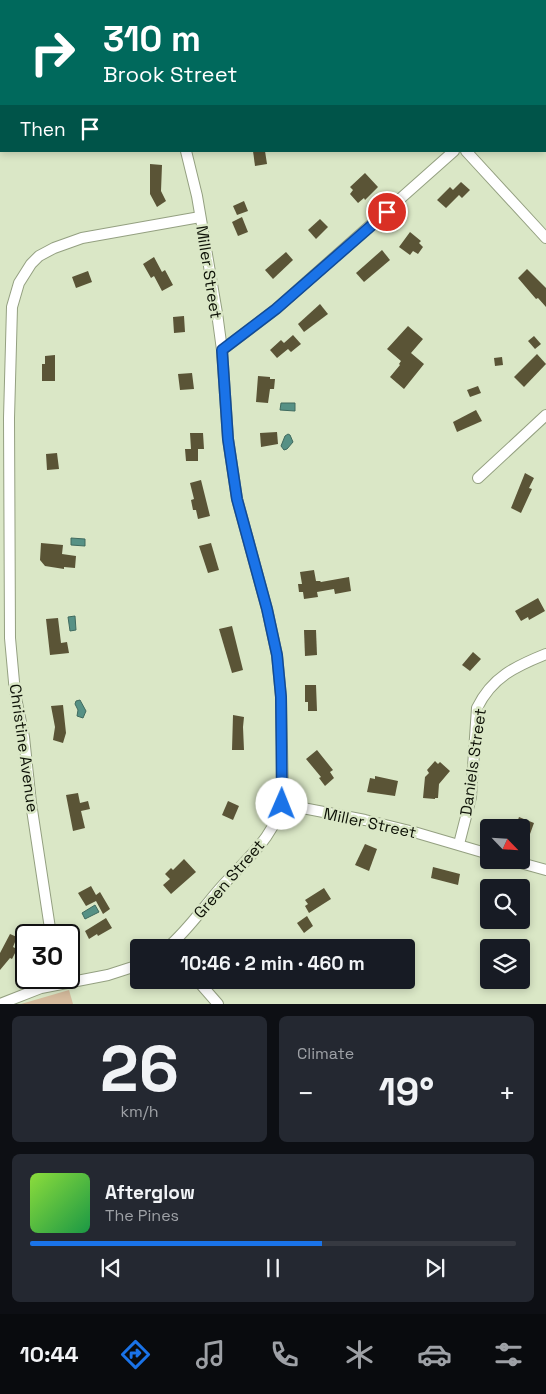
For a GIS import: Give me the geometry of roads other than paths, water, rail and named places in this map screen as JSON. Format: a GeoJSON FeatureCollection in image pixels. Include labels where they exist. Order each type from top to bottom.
{"type":"FeatureCollection","features":[{"type":"Feature","properties":{"kind":"street","name":"Miller Street"},"geometry":{"type":"LineString","coordinates":[[186,152],[197,196],[222,350],[228,439],[237,499],[267,609],[277,655],[281,697],[282,804],[365,820],[480,851]]}},
{"type":"Feature","properties":{"kind":"street"},"geometry":{"type":"LineString","coordinates":[[222,350],[276,309],[453,152]]}},
{"type":"Feature","properties":{"kind":"street"},"geometry":{"type":"LineString","coordinates":[[467,152],[546,238]]}},
{"type":"Feature","properties":{"kind":"street","name":"Christine Avenue"},"geometry":{"type":"LineString","coordinates":[[49,924],[31,803],[24,737],[15,693],[10,638],[9,418],[12,307],[19,283],[31,264],[39,256],[54,248],[82,238],[200,217]]}},
{"type":"Feature","properties":{"kind":"street"},"geometry":{"type":"LineString","coordinates":[[478,478],[546,415]]}},
{"type":"Feature","properties":{"kind":"street","name":"Daniels Street"},"geometry":{"type":"LineString","coordinates":[[459,844],[470,797],[477,708],[495,681],[524,662],[546,654]]}},
{"type":"Feature","properties":{"kind":"street","name":"Green Street"},"geometry":{"type":"LineString","coordinates":[[175,939],[253,854],[269,832],[282,804]]}},
{"type":"Feature","properties":{"kind":"street"},"geometry":{"type":"LineString","coordinates":[[530,866],[546,870]]}},
{"type":"Feature","properties":{"kind":"street"},"geometry":{"type":"LineString","coordinates":[[80,978],[108,975],[130,968]]}},
{"type":"Feature","properties":{"kind":"street"},"geometry":{"type":"LineString","coordinates":[[0,1004],[37,989]]}},
{"type":"Feature","properties":{"kind":"street"},"geometry":{"type":"LineString","coordinates":[[205,989],[218,1004]]}},
{"type":"Feature","properties":{"kind":"water"},"geometry":{"type":"Polygon","coordinates":[[[281,403],[295,403],[295,411],[280,410],[281,403]]]}},
{"type":"Feature","properties":{"kind":"water"},"geometry":{"type":"Polygon","coordinates":[[[288,434],[293,442],[284,450],[281,446],[285,436],[288,434]]]}},
{"type":"Feature","properties":{"kind":"water"},"geometry":{"type":"Polygon","coordinates":[[[71,538],[85,539],[85,546],[71,545],[71,538]]]}},
{"type":"Feature","properties":{"kind":"water"},"geometry":{"type":"Polygon","coordinates":[[[75,616],[76,630],[70,631],[68,617],[75,616]]]}},
{"type":"Feature","properties":{"kind":"water"},"geometry":{"type":"Polygon","coordinates":[[[80,700],[86,711],[83,718],[77,716],[78,710],[75,704],[76,701],[80,700]]]}},
{"type":"Feature","properties":{"kind":"water"},"geometry":{"type":"Polygon","coordinates":[[[95,905],[99,912],[85,919],[82,913],[95,905]]]}}]}
